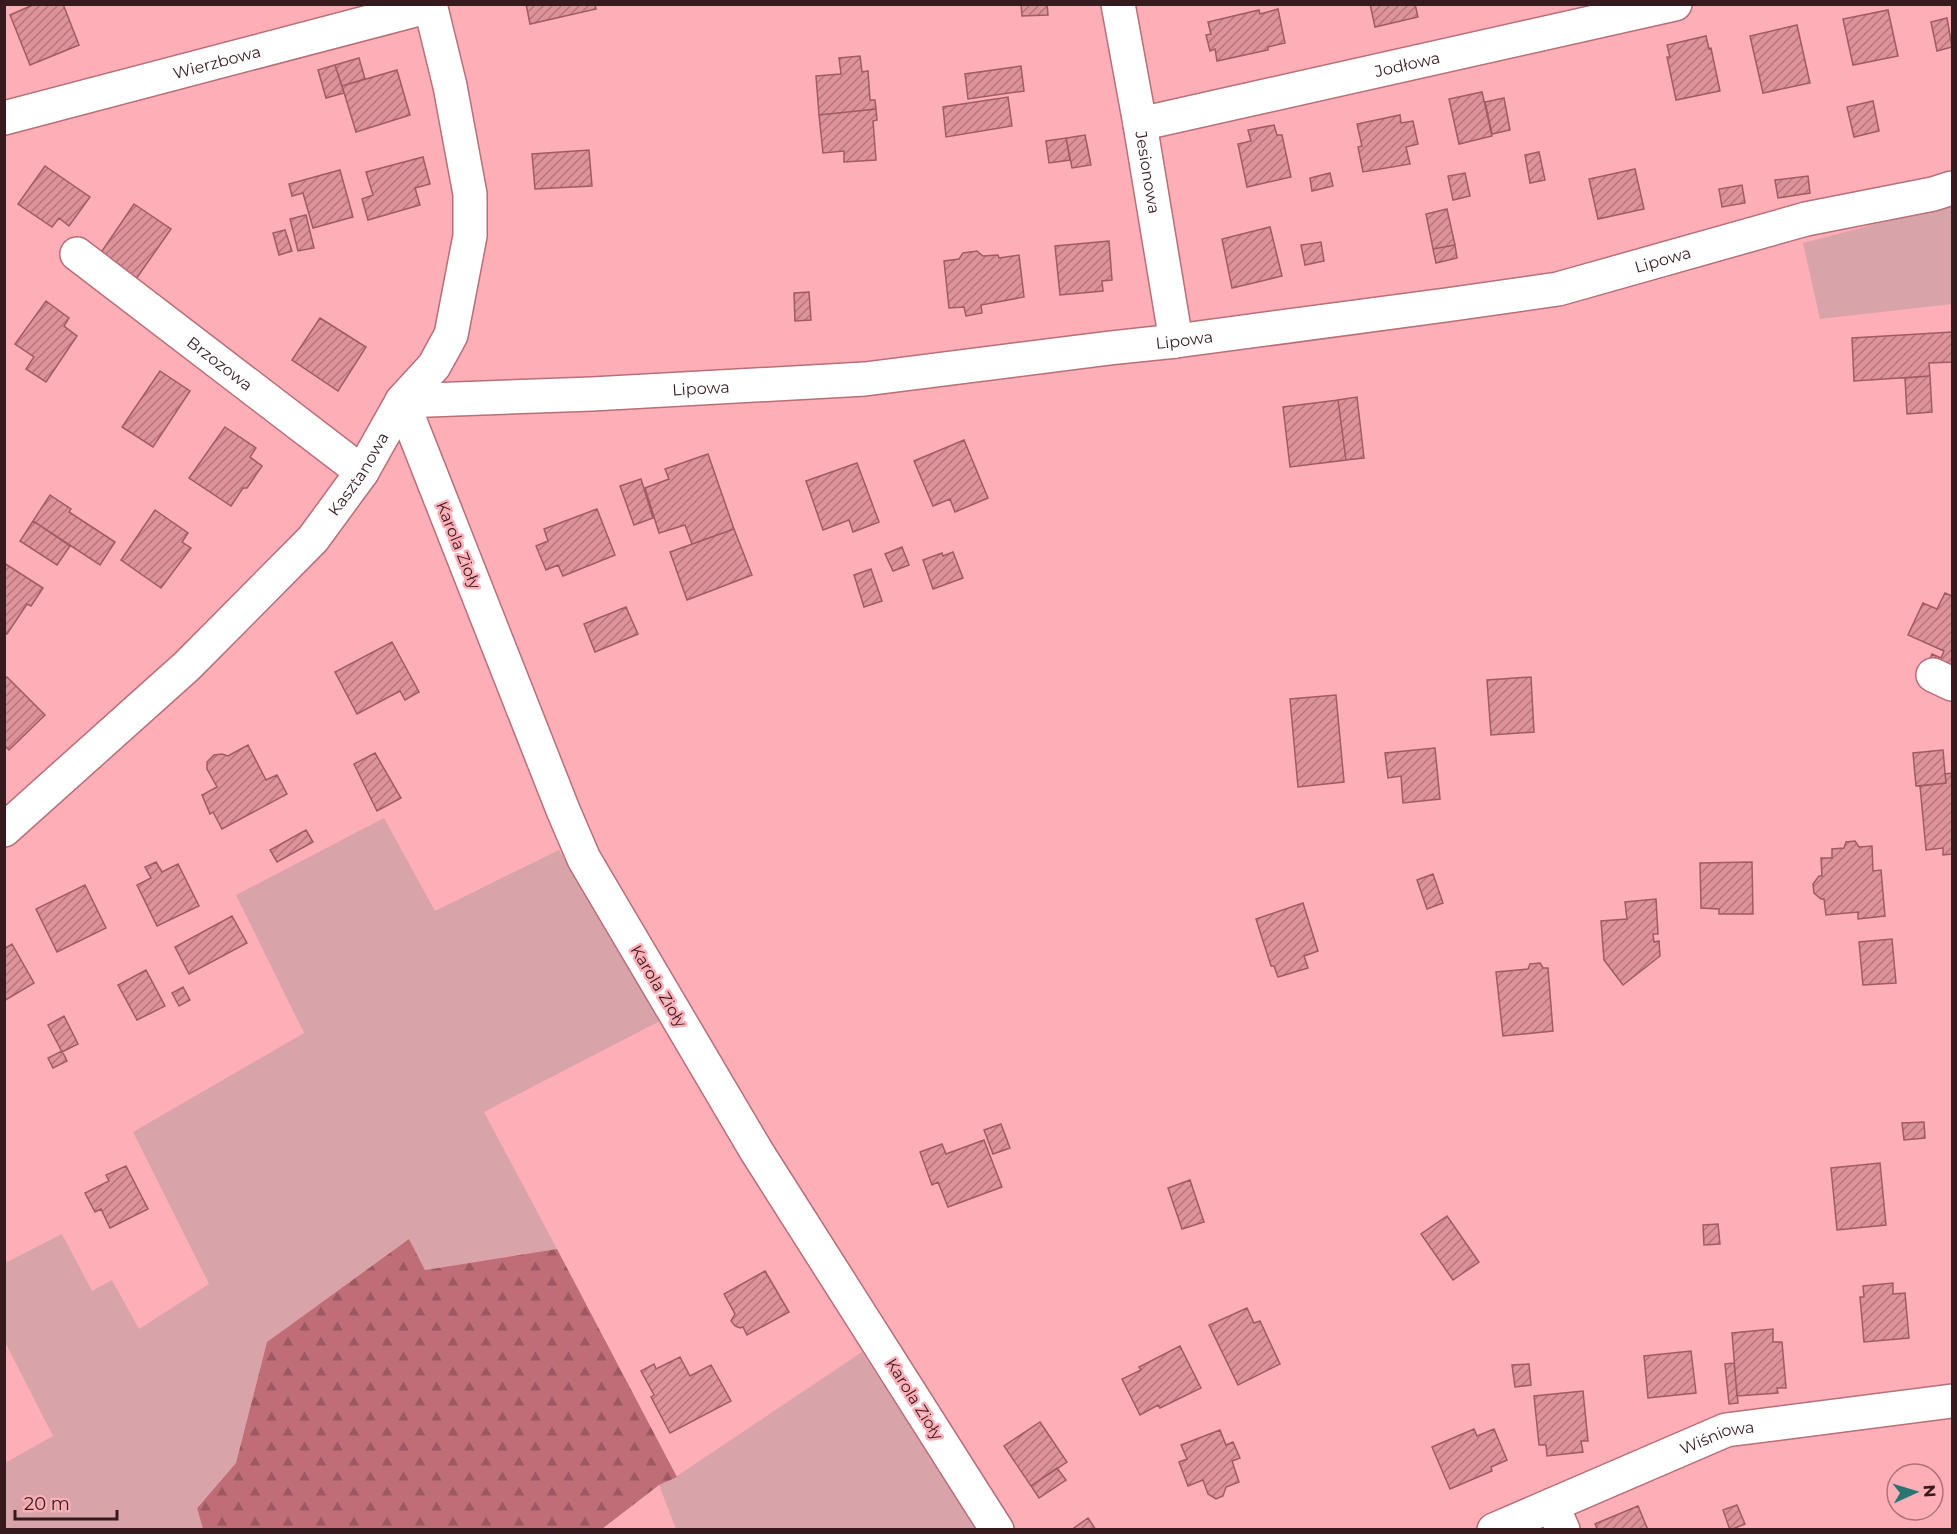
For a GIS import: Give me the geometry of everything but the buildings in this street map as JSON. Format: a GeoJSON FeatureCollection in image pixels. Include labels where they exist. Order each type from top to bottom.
{"type":"FeatureCollection","features":[{"type":"Feature","properties":{"kind":"street","name":"Jesionowa"},"geometry":{"type":"LineString","coordinates":[[1118,4],[1176,341]]}},
{"type":"Feature","properties":{"kind":"street","name":"Jodłowa"},"geometry":{"type":"LineString","coordinates":[[1140,123],[1675,4]]}},
{"type":"Feature","properties":{"kind":"street","name":"Wierzbowa"},"geometry":{"type":"LineString","coordinates":[[4,118],[430,5]]}},
{"type":"Feature","properties":{"kind":"street","name":"Kasztanowa"},"geometry":{"type":"LineString","coordinates":[[4,830],[187,666],[313,539],[362,472],[402,401],[434,366],[452,335],[470,236],[470,194],[450,86],[430,5]]}},
{"type":"Feature","properties":{"kind":"street","name":"Lipowa"},"geometry":{"type":"LineString","coordinates":[[402,401],[592,394],[865,379],[1176,341],[1558,289],[1806,219],[1953,188]]}},
{"type":"Feature","properties":{"kind":"street","name":"Brzozowa"},"geometry":{"type":"LineString","coordinates":[[77,254],[362,472]]}},
{"type":"Feature","properties":{"kind":"street","name":"Karola Zioły"},"geometry":{"type":"LineString","coordinates":[[402,401],[584,859],[757,1152],[997,1530]]}},
{"type":"Feature","properties":{"kind":"street","name":"Wiśniowa"},"geometry":{"type":"LineString","coordinates":[[1494,1530],[1558,1517],[1726,1430],[1953,1401]]}},
{"type":"Feature","properties":{"kind":"shaded area"},"geometry":{"type":"Polygon","coordinates":[[[1952,204],[1952,304],[1820,319],[1803,243],[1952,204]]]}},
{"type":"Feature","properties":{"kind":"shaded area"},"geometry":{"type":"Polygon","coordinates":[[[384,818],[435,911],[559,850],[660,1021],[484,1112],[557,1249],[425,1270],[409,1239],[267,1342],[236,1463],[197,1507],[203,1529],[5,1529],[5,1463],[53,1436],[5,1342],[5,1263],[62,1234],[92,1291],[112,1280],[139,1329],[209,1284],[133,1132],[304,1033],[236,895],[384,818]]]}},
{"type":"Feature","properties":{"kind":"shaded area"},"geometry":{"type":"Polygon","coordinates":[[[862,1352],[979,1529],[676,1529],[659,1485],[677,1476],[862,1352]]]}},
{"type":"Feature","properties":{"kind":"green space"},"geometry":{"type":"Polygon","coordinates":[[[409,1239],[425,1270],[557,1249],[677,1477],[659,1485],[602,1529],[203,1529],[197,1508],[236,1463],[267,1342],[409,1239]]]}}]}
